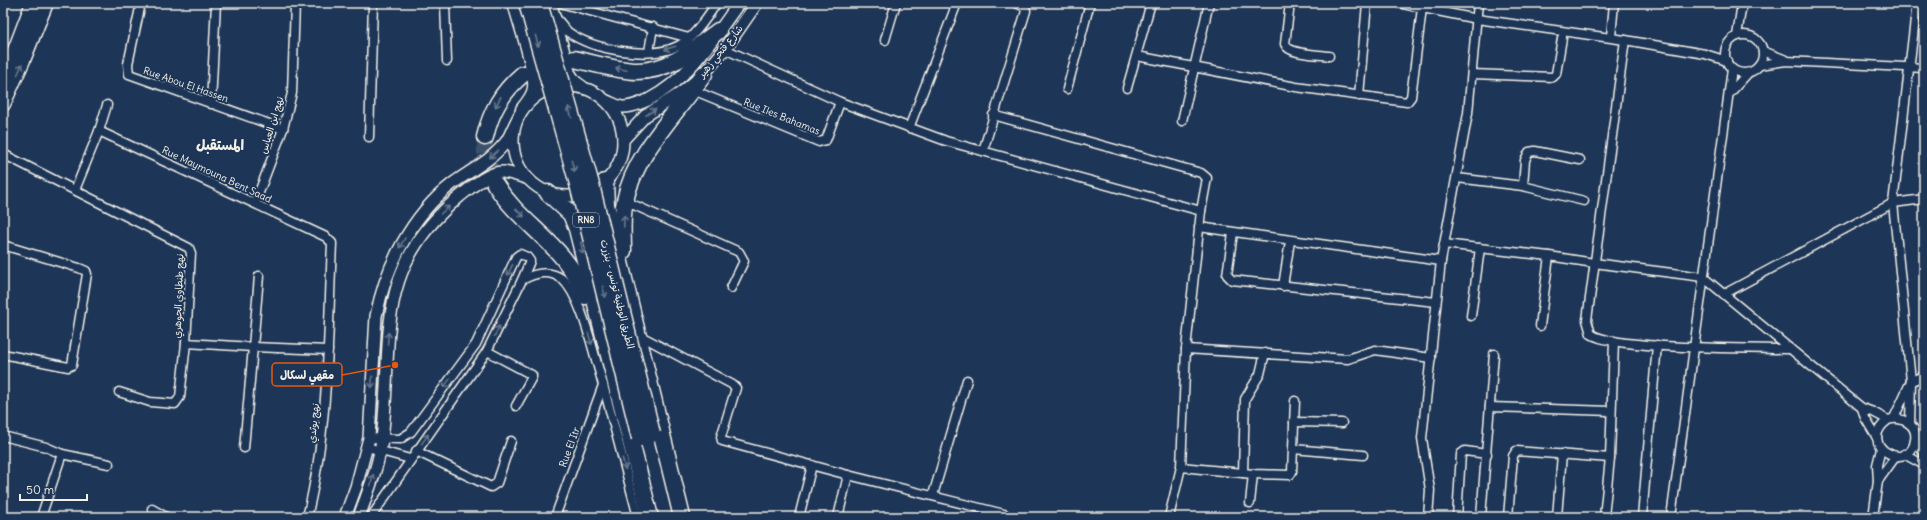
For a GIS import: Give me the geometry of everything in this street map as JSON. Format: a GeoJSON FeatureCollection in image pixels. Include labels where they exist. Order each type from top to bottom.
{"type":"FeatureCollection","features":[{"type":"Feature","properties":{"kind":"highway"},"geometry":{"type":"LineString","coordinates":[[3,77],[33,3]]}},
{"type":"Feature","properties":{"kind":"highway"},"geometry":{"type":"LineString","coordinates":[[3,104],[24,60],[46,3]]}},
{"type":"Feature","properties":{"kind":"highway","name":"الطريق الوطنية تونس - بنزرت"},"geometry":{"type":"LineString","coordinates":[[527,3],[578,184],[646,436],[672,517]]}},
{"type":"Feature","properties":{"kind":"highway","name":"الطريق الوطنية تونس - بنزرت"},"geometry":{"type":"LineString","coordinates":[[539,3],[590,181],[646,436],[660,517]]}},
{"type":"Feature","properties":{"kind":"highway"},"geometry":{"type":"LineString","coordinates":[[574,59],[636,71],[650,70],[674,62],[718,31]]}},
{"type":"Feature","properties":{"kind":"highway"},"geometry":{"type":"LineString","coordinates":[[486,137],[489,120],[498,100],[510,85],[523,74]]}},
{"type":"Feature","properties":{"kind":"highway"},"geometry":{"type":"LineString","coordinates":[[682,517],[634,315],[623,253],[625,201],[636,171],[645,155],[704,74]]}},
{"type":"Feature","properties":{"kind":"highway"},"geometry":{"type":"LineString","coordinates":[[605,182],[606,205],[634,315]]}},
{"type":"Feature","properties":{"kind":"highway","name":"RN8"},"geometry":{"type":"LineString","coordinates":[[495,184],[505,199],[546,238],[578,278],[597,326],[604,335]]}},
{"type":"Feature","properties":{"kind":"highway","name":"RN8"},"geometry":{"type":"LineString","coordinates":[[548,193],[571,214],[577,229],[650,517]]}},
{"type":"Feature","properties":{"kind":"main road"},"geometry":{"type":"LineString","coordinates":[[514,3],[529,58],[534,87],[532,96],[522,109]]}},
{"type":"Feature","properties":{"kind":"main road"},"geometry":{"type":"LineString","coordinates":[[552,9],[569,73],[575,82],[582,87]]}},
{"type":"Feature","properties":{"kind":"street","name":"Rue Abou El Hassen"},"geometry":{"type":"LineString","coordinates":[[141,3],[128,64],[129,74],[283,129]]}},
{"type":"Feature","properties":{"kind":"street"},"geometry":{"type":"LineString","coordinates":[[211,104],[216,3]]}},
{"type":"Feature","properties":{"kind":"street","name":"نهج ابن العباس"},"geometry":{"type":"LineString","coordinates":[[255,203],[283,129],[292,93],[295,3]]}},
{"type":"Feature","properties":{"kind":"street"},"geometry":{"type":"LineString","coordinates":[[369,137],[373,3]]}},
{"type":"Feature","properties":{"kind":"street"},"geometry":{"type":"LineString","coordinates":[[445,3],[447,61]]}},
{"type":"Feature","properties":{"kind":"street"},"geometry":{"type":"LineString","coordinates":[[560,3],[689,38]]}},
{"type":"Feature","properties":{"kind":"street"},"geometry":{"type":"LineString","coordinates":[[552,9],[568,31],[584,40],[629,52],[649,52],[677,46],[689,38],[717,3]]}},
{"type":"Feature","properties":{"kind":"street","name":"شارع فتحي زهير"},"geometry":{"type":"LineString","coordinates":[[607,101],[622,107],[632,106],[657,95],[670,86],[692,66],[739,3]]}},
{"type":"Feature","properties":{"kind":"street","name":"شارع فتحي زهير"},"geometry":{"type":"LineString","coordinates":[[624,140],[645,116],[681,93],[704,74],[725,48],[757,3]]}},
{"type":"Feature","properties":{"kind":"street"},"geometry":{"type":"LineString","coordinates":[[885,40],[896,3]]}},
{"type":"Feature","properties":{"kind":"street"},"geometry":{"type":"LineString","coordinates":[[908,128],[957,3]]}},
{"type":"Feature","properties":{"kind":"street"},"geometry":{"type":"LineString","coordinates":[[983,151],[1026,11],[1025,7],[1016,3]]}},
{"type":"Feature","properties":{"kind":"street"},"geometry":{"type":"LineString","coordinates":[[1067,89],[1090,3]]}},
{"type":"Feature","properties":{"kind":"street"},"geometry":{"type":"LineString","coordinates":[[1127,88],[1151,3]]}},
{"type":"Feature","properties":{"kind":"street"},"geometry":{"type":"LineString","coordinates":[[1182,120],[1209,3]]}},
{"type":"Feature","properties":{"kind":"street"},"geometry":{"type":"LineString","coordinates":[[1290,3],[1284,44],[1286,48],[1292,52],[1329,56]]}},
{"type":"Feature","properties":{"kind":"street"},"geometry":{"type":"LineString","coordinates":[[1359,96],[1367,3]]}},
{"type":"Feature","properties":{"kind":"street"},"geometry":{"type":"LineString","coordinates":[[1398,3],[1477,19],[1611,37],[1705,54],[1726,61],[1732,69],[1740,73],[1748,73],[1755,70],[1760,65],[1763,51],[1758,41],[1749,36],[1738,36],[1730,41],[1726,49],[1726,61]]}},
{"type":"Feature","properties":{"kind":"street"},"geometry":{"type":"LineString","coordinates":[[1428,517],[1430,490],[1422,438],[1436,302],[1444,244],[1457,178],[1472,74],[1478,3]]}},
{"type":"Feature","properties":{"kind":"street"},"geometry":{"type":"LineString","coordinates":[[1611,37],[1614,3]]}},
{"type":"Feature","properties":{"kind":"street"},"geometry":{"type":"LineString","coordinates":[[1738,36],[1742,3]]}},
{"type":"Feature","properties":{"kind":"street"},"geometry":{"type":"LineString","coordinates":[[1910,424],[1911,381],[1893,203],[1917,3]]}},
{"type":"Feature","properties":{"kind":"street"},"geometry":{"type":"LineString","coordinates":[[1136,56],[1296,87],[1404,103],[1410,100],[1422,8]]}},
{"type":"Feature","properties":{"kind":"street"},"geometry":{"type":"LineString","coordinates":[[1741,20],[1749,36]]}},
{"type":"Feature","properties":{"kind":"street"},"geometry":{"type":"LineString","coordinates":[[649,52],[652,27]]}},
{"type":"Feature","properties":{"kind":"street"},"geometry":{"type":"LineString","coordinates":[[1472,74],[1553,77],[1556,74],[1562,38]]}},
{"type":"Feature","properties":{"kind":"street"},"geometry":{"type":"LineString","coordinates":[[1625,40],[1594,264],[1587,327],[1591,334],[1597,338],[1614,341],[1657,345],[1790,349]]}},
{"type":"Feature","properties":{"kind":"street"},"geometry":{"type":"LineString","coordinates":[[725,48],[840,102],[908,128],[983,151],[1201,211]]}},
{"type":"Feature","properties":{"kind":"street"},"geometry":{"type":"LineString","coordinates":[[1705,54],[1726,49]]}},
{"type":"Feature","properties":{"kind":"street"},"geometry":{"type":"LineString","coordinates":[[1763,51],[1786,61]]}},
{"type":"Feature","properties":{"kind":"street"},"geometry":{"type":"LineString","coordinates":[[1760,65],[1786,61],[1924,68]]}},
{"type":"Feature","properties":{"kind":"street"},"geometry":{"type":"LineString","coordinates":[[1671,517],[1703,277],[1730,94],[1732,69]]}},
{"type":"Feature","properties":{"kind":"street"},"geometry":{"type":"LineString","coordinates":[[1730,94],[1748,73]]}},
{"type":"Feature","properties":{"kind":"street"},"geometry":{"type":"LineString","coordinates":[[346,517],[368,443],[376,316],[379,300],[392,264],[401,245],[433,202],[452,184],[496,153],[506,143],[522,109],[534,97],[548,89],[565,85],[582,87],[595,92],[607,101],[616,112],[624,140],[619,163],[605,182],[592,191],[576,196],[560,196],[548,193],[526,178],[503,172],[497,173],[482,180],[444,210],[430,224],[418,242],[400,276],[392,301],[386,360],[381,444],[371,485],[359,517]]}},
{"type":"Feature","properties":{"kind":"street","name":"Rue Iles Bahamas"},"geometry":{"type":"LineString","coordinates":[[693,90],[820,142],[826,140],[840,102]]}},
{"type":"Feature","properties":{"kind":"street"},"geometry":{"type":"LineString","coordinates":[[75,190],[99,131],[107,105]]}},
{"type":"Feature","properties":{"kind":"street"},"geometry":{"type":"LineString","coordinates":[[993,115],[1201,173],[1207,178],[1199,227],[1186,348],[1181,467],[1170,517]]}},
{"type":"Feature","properties":{"kind":"street"},"geometry":{"type":"LineString","coordinates":[[516,122],[512,136],[513,151],[518,165],[526,178]]}},
{"type":"Feature","properties":{"kind":"street","name":"Rue Maymouna Bent Saad"},"geometry":{"type":"LineString","coordinates":[[99,131],[326,237]]}},
{"type":"Feature","properties":{"kind":"street"},"geometry":{"type":"LineString","coordinates":[[1523,186],[1525,160],[1529,152],[1534,151],[1580,160]]}},
{"type":"Feature","properties":{"kind":"street","name":"نهج طنطاوي الجوهري"},"geometry":{"type":"LineString","coordinates":[[3,154],[186,246],[191,250],[186,343],[328,350]]}},
{"type":"Feature","properties":{"kind":"street"},"geometry":{"type":"LineString","coordinates":[[1457,178],[1523,186],[1584,201]]}},
{"type":"Feature","properties":{"kind":"street"},"geometry":{"type":"LineString","coordinates":[[1724,294],[1893,203],[1924,199]]}},
{"type":"Feature","properties":{"kind":"street"},"geometry":{"type":"LineString","coordinates":[[625,201],[739,252],[744,261],[731,288]]}},
{"type":"Feature","properties":{"kind":"street"},"geometry":{"type":"LineString","coordinates":[[1199,227],[1290,241],[1442,260]]}},
{"type":"Feature","properties":{"kind":"street"},"geometry":{"type":"LineString","coordinates":[[1233,233],[1228,278],[1232,280],[1436,302]]}},
{"type":"Feature","properties":{"kind":"street","name":"نهج بوثدي"},"geometry":{"type":"LineString","coordinates":[[307,517],[313,493],[324,416],[332,243],[326,237]]}},
{"type":"Feature","properties":{"kind":"street"},"geometry":{"type":"LineString","coordinates":[[1283,286],[1290,241]]}},
{"type":"Feature","properties":{"kind":"street"},"geometry":{"type":"LineString","coordinates":[[1444,244],[1549,256],[1594,264],[1703,277],[1862,408],[1891,419],[1904,420],[1910,424],[1914,429],[1915,440],[1912,449],[1900,455],[1878,481]]}},
{"type":"Feature","properties":{"kind":"street"},"geometry":{"type":"LineString","coordinates":[[3,245],[86,271],[73,363],[68,367],[3,354]]}},
{"type":"Feature","properties":{"kind":"street"},"geometry":{"type":"LineString","coordinates":[[1471,316],[1480,248]]}},
{"type":"Feature","properties":{"kind":"street"},"geometry":{"type":"LineString","coordinates":[[368,443],[381,444],[400,438],[411,432],[476,344],[516,257],[520,254],[527,256],[530,261],[487,351],[410,459],[375,516]]}},
{"type":"Feature","properties":{"kind":"street"},"geometry":{"type":"LineString","coordinates":[[1540,326],[1549,256]]}},
{"type":"Feature","properties":{"kind":"street"},"geometry":{"type":"LineString","coordinates":[[522,280],[543,272],[561,279],[568,287],[585,322],[638,517]]}},
{"type":"Feature","properties":{"kind":"street"},"geometry":{"type":"LineString","coordinates":[[244,448],[259,276]]}},
{"type":"Feature","properties":{"kind":"street"},"geometry":{"type":"LineString","coordinates":[[638,335],[733,385],[736,388],[721,437],[722,441],[848,475],[1006,514],[1008,517]]}},
{"type":"Feature","properties":{"kind":"street"},"geometry":{"type":"LineString","coordinates":[[1604,517],[1610,458],[1614,341]]}},
{"type":"Feature","properties":{"kind":"street"},"geometry":{"type":"LineString","coordinates":[[119,392],[150,402],[175,404],[180,397],[186,343]]}},
{"type":"Feature","properties":{"kind":"street"},"geometry":{"type":"LineString","coordinates":[[1642,517],[1657,345]]}},
{"type":"Feature","properties":{"kind":"street"},"geometry":{"type":"LineString","coordinates":[[1186,348],[1348,359],[1375,350],[1431,358]]}},
{"type":"Feature","properties":{"kind":"street"},"geometry":{"type":"LineString","coordinates":[[487,351],[532,375],[516,406]]}},
{"type":"Feature","properties":{"kind":"street"},"geometry":{"type":"LineString","coordinates":[[1243,473],[1245,399],[1260,374],[1266,353]]}},
{"type":"Feature","properties":{"kind":"street"},"geometry":{"type":"LineString","coordinates":[[1481,517],[1494,354]]}},
{"type":"Feature","properties":{"kind":"street"},"geometry":{"type":"LineString","coordinates":[[1877,438],[1878,430],[1882,424],[1891,419],[1911,381],[1924,376]]}},
{"type":"Feature","properties":{"kind":"street"},"geometry":{"type":"LineString","coordinates":[[933,495],[967,380]]}},
{"type":"Feature","properties":{"kind":"street","name":"Rue El Itr"},"geometry":{"type":"LineString","coordinates":[[555,517],[603,385]]}},
{"type":"Feature","properties":{"kind":"street"},"geometry":{"type":"LineString","coordinates":[[1181,467],[1253,474],[1290,475],[1292,472],[1294,402]]}},
{"type":"Feature","properties":{"kind":"street"},"geometry":{"type":"LineString","coordinates":[[1490,407],[1611,411]]}},
{"type":"Feature","properties":{"kind":"street"},"geometry":{"type":"LineString","coordinates":[[1862,408],[1865,418],[1877,438],[1881,449],[1877,465],[1878,481],[1873,517]]}},
{"type":"Feature","properties":{"kind":"street"},"geometry":{"type":"LineString","coordinates":[[1294,422],[1342,423]]}},
{"type":"Feature","properties":{"kind":"street"},"geometry":{"type":"LineString","coordinates":[[3,436],[46,447],[62,454],[109,464]]}},
{"type":"Feature","properties":{"kind":"street"},"geometry":{"type":"LineString","coordinates":[[1915,440],[1924,453]]}},
{"type":"Feature","properties":{"kind":"street"},"geometry":{"type":"LineString","coordinates":[[416,451],[491,487],[497,483],[511,441]]}},
{"type":"Feature","properties":{"kind":"street"},"geometry":{"type":"LineString","coordinates":[[381,444],[410,459]]}},
{"type":"Feature","properties":{"kind":"street"},"geometry":{"type":"LineString","coordinates":[[1293,449],[1363,455]]}},
{"type":"Feature","properties":{"kind":"street"},"geometry":{"type":"LineString","coordinates":[[1881,449],[1888,454],[1900,455],[1924,465]]}},
{"type":"Feature","properties":{"kind":"street"},"geometry":{"type":"LineString","coordinates":[[1508,517],[1513,454],[1519,450],[1610,458]]}},
{"type":"Feature","properties":{"kind":"street"},"geometry":{"type":"LineString","coordinates":[[1457,517],[1461,454],[1465,451],[1487,454]]}},
{"type":"Feature","properties":{"kind":"street"},"geometry":{"type":"LineString","coordinates":[[41,517],[62,454]]}},
{"type":"Feature","properties":{"kind":"street"},"geometry":{"type":"LineString","coordinates":[[1557,517],[1562,454]]}},
{"type":"Feature","properties":{"kind":"street"},"geometry":{"type":"LineString","coordinates":[[799,517],[812,465]]}},
{"type":"Feature","properties":{"kind":"street"},"geometry":{"type":"LineString","coordinates":[[1250,502],[1253,474]]}},
{"type":"Feature","properties":{"kind":"street"},"geometry":{"type":"LineString","coordinates":[[838,517],[848,475]]}},
{"type":"Feature","properties":{"kind":"street"},"geometry":{"type":"LineString","coordinates":[[152,509],[166,517]]}},
{"type":"Feature","properties":{"kind":"tunnel"},"geometry":{"type":"LineString","coordinates":[[485,137],[485,152],[495,184]]}},
{"type":"Feature","properties":{"kind":"place","name":"مقهي لسكال"},"geometry":{"type":"Point","coordinates":[395,365]}},
{"type":"Feature","properties":{"kind":"district","name":"المستقبل"},"geometry":{"type":"Point","coordinates":[220,145]}}]}
